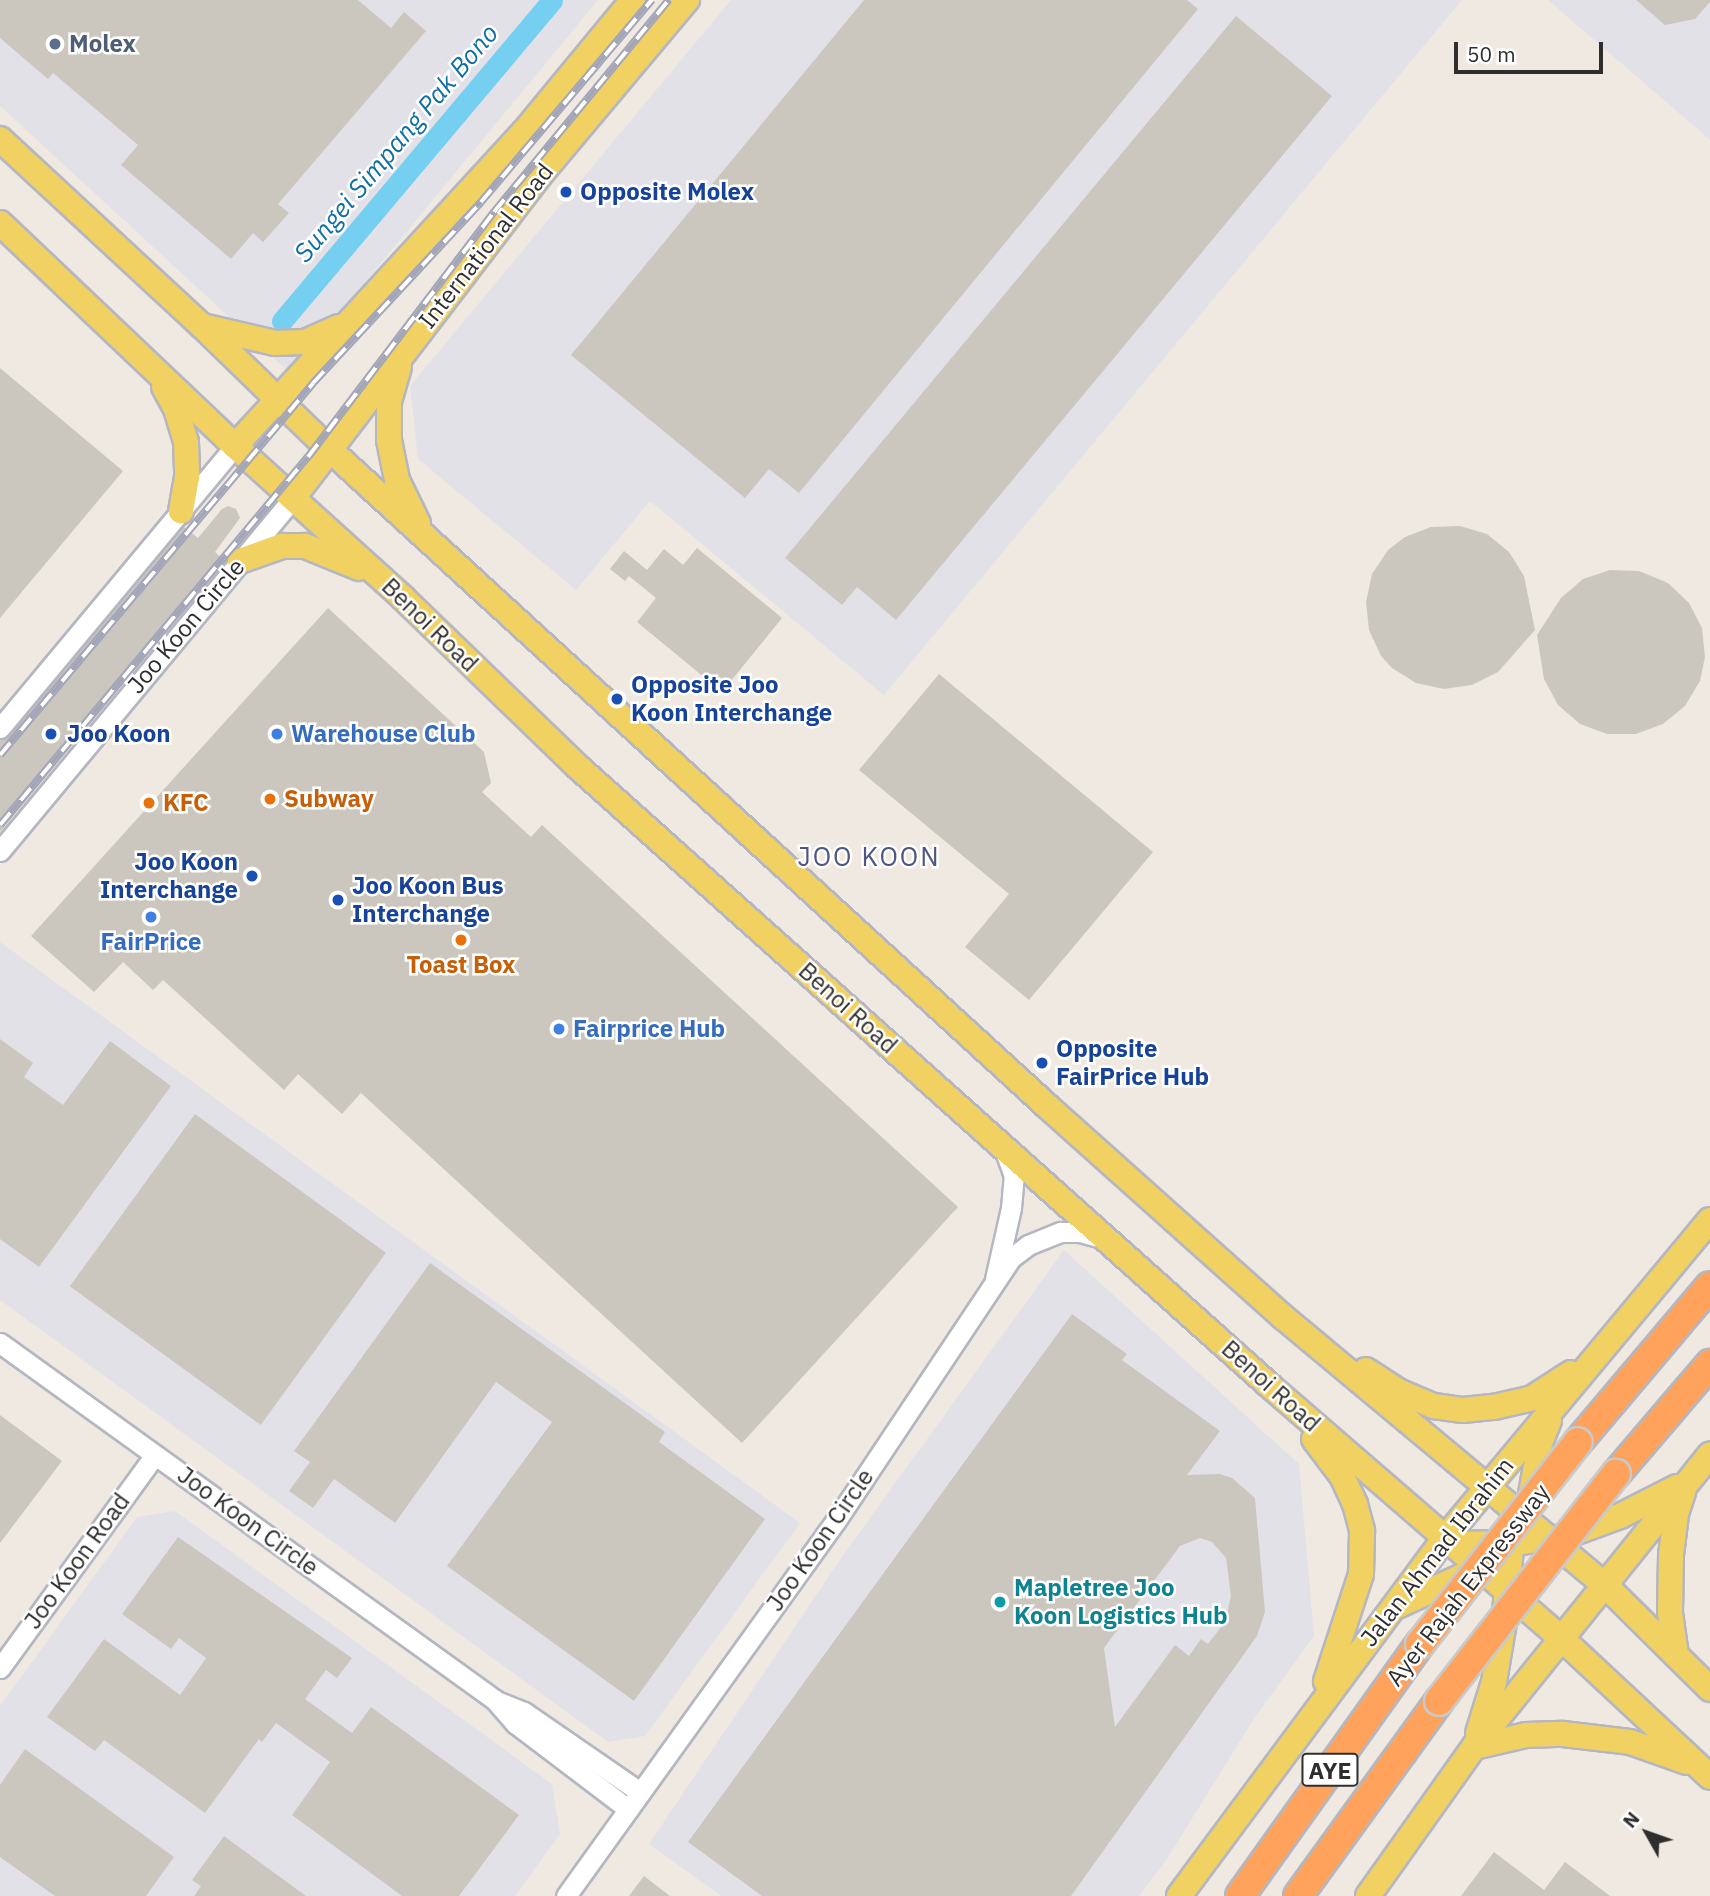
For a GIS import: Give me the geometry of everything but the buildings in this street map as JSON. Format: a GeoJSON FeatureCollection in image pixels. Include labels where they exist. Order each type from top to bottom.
{"type":"FeatureCollection","features":[{"type":"Feature","properties":{"kind":"highway","name":"Ayer Rajah Expressway"},"geometry":{"type":"LineString","coordinates":[[1240,1896],[1420,1644],[1578,1442],[1710,1286]]}},
{"type":"Feature","properties":{"kind":"highway","name":"Ayer Rajah Expressway"},"geometry":{"type":"LineString","coordinates":[[1298,1896],[1439,1700],[1616,1474],[1710,1364]]}},
{"type":"Feature","properties":{"kind":"main road","name":"International Road"},"geometry":{"type":"LineString","coordinates":[[235,446],[524,132],[633,0]]}},
{"type":"Feature","properties":{"kind":"main road","name":"International Road"},"geometry":{"type":"LineString","coordinates":[[293,498],[328,448],[540,175],[687,0]]}},
{"type":"Feature","properties":{"kind":"main road"},"geometry":{"type":"LineString","coordinates":[[0,139],[202,326],[328,448],[1283,1317],[1487,1488],[1524,1539],[1529,1610]]}},
{"type":"Feature","properties":{"kind":"main road","name":"Benoi Road"},"geometry":{"type":"LineString","coordinates":[[0,223],[235,446],[403,598],[578,767],[1270,1386],[1560,1637],[1704,1772]]}},
{"type":"Feature","properties":{"kind":"main road"},"geometry":{"type":"LineString","coordinates":[[202,326],[275,344],[305,342],[349,322]]}},
{"type":"Feature","properties":{"kind":"main road"},"geometry":{"type":"LineString","coordinates":[[424,536],[397,480],[389,440],[389,403],[396,372],[425,326]]}},
{"type":"Feature","properties":{"kind":"main road"},"geometry":{"type":"LineString","coordinates":[[156,372],[176,409],[186,442],[187,477],[181,511]]}},
{"type":"Feature","properties":{"kind":"main road"},"geometry":{"type":"LineString","coordinates":[[240,561],[282,546],[305,546],[352,563],[403,598]]}},
{"type":"Feature","properties":{"kind":"main road","name":"Jalan Ahmad Ibrahim"},"geometry":{"type":"LineString","coordinates":[[1179,1896],[1391,1609],[1590,1361],[1710,1220]]}},
{"type":"Feature","properties":{"kind":"main road"},"geometry":{"type":"LineString","coordinates":[[1283,1317],[1398,1391],[1434,1406],[1463,1410],[1494,1407],[1532,1398],[1590,1361]]}},
{"type":"Feature","properties":{"kind":"main road"},"geometry":{"type":"LineString","coordinates":[[1270,1386],[1342,1476],[1355,1504],[1362,1531],[1361,1574],[1352,1609],[1314,1711]]}},
{"type":"Feature","properties":{"kind":"main road"},"geometry":{"type":"LineString","coordinates":[[1474,1747],[1493,1682],[1509,1593],[1524,1539],[1540,1443],[1556,1403]]}},
{"type":"Feature","properties":{"kind":"main road"},"geometry":{"type":"LineString","coordinates":[[1368,1896],[1474,1747],[1710,1454]]}},
{"type":"Feature","properties":{"kind":"main road"},"geometry":{"type":"LineString","coordinates":[[1448,1541],[1563,1537],[1620,1516],[1687,1482]]}},
{"type":"Feature","properties":{"kind":"main road"},"geometry":{"type":"LineString","coordinates":[[1676,1655],[1670,1613],[1671,1555],[1676,1514],[1687,1482]]}},
{"type":"Feature","properties":{"kind":"main road"},"geometry":{"type":"LineString","coordinates":[[1524,1539],[1568,1555],[1604,1584],[1710,1689]]}},
{"type":"Feature","properties":{"kind":"main road"},"geometry":{"type":"LineString","coordinates":[[1391,1609],[1479,1567],[1524,1539]]}},
{"type":"Feature","properties":{"kind":"main road"},"geometry":{"type":"LineString","coordinates":[[1474,1747],[1526,1735],[1563,1734],[1630,1742],[1704,1772]]}},
{"type":"Feature","properties":{"kind":"street"},"geometry":{"type":"LineString","coordinates":[[0,728],[235,446]]}},
{"type":"Feature","properties":{"kind":"street","name":"Joo Koon Circle"},"geometry":{"type":"LineString","coordinates":[[0,851],[293,498]]}},
{"type":"Feature","properties":{"kind":"street","name":"Joo Koon Circle"},"geometry":{"type":"LineString","coordinates":[[994,1283],[1011,1208],[1014,1176],[1003,1145]]}},
{"type":"Feature","properties":{"kind":"street","name":"Joo Koon Circle"},"geometry":{"type":"LineString","coordinates":[[566,1896],[835,1522],[1011,1258],[1045,1236],[1080,1232],[1108,1240]]}},
{"type":"Feature","properties":{"kind":"street","name":"Joo Koon Circle"},"geometry":{"type":"LineString","coordinates":[[0,1343],[495,1700],[516,1724],[628,1809]]}},
{"type":"Feature","properties":{"kind":"street","name":"Joo Koon Road"},"geometry":{"type":"LineString","coordinates":[[0,1668],[155,1455]]}},
{"type":"Feature","properties":{"kind":"street","name":"Joo Koon Circle"},"geometry":{"type":"LineString","coordinates":[[495,1700],[524,1712],[640,1792]]}},
{"type":"Feature","properties":{"kind":"shaded area"},"geometry":{"type":"Polygon","coordinates":[[[0,0],[598,0],[290,373],[0,106],[0,0]]]}},
{"type":"Feature","properties":{"kind":"shaded area"},"geometry":{"type":"Polygon","coordinates":[[[731,0],[1462,0],[884,695],[650,501],[576,590],[418,459],[410,386],[731,0]]]}},
{"type":"Feature","properties":{"kind":"shaded area"},"geometry":{"type":"Polygon","coordinates":[[[1548,0],[1710,0],[1710,140],[1548,0]]]}},
{"type":"Feature","properties":{"kind":"shaded area"},"geometry":{"type":"Polygon","coordinates":[[[0,942],[800,1523],[645,1736],[608,1742],[0,1300],[0,942]]]}},
{"type":"Feature","properties":{"kind":"shaded area","name":"Mapletree Joo Koon Logistics Hub"},"geometry":{"type":"Polygon","coordinates":[[[1064,1250],[1299,1464],[1314,1636],[1253,1720],[1167,1859],[1139,1896],[721,1896],[649,1844],[841,1558],[1064,1250]]]}},
{"type":"Feature","properties":{"kind":"shaded area"},"geometry":{"type":"Polygon","coordinates":[[[175,1511],[552,1784],[560,1834],[515,1896],[0,1896],[0,1706],[137,1517],[175,1511]]]}},
{"type":"Feature","properties":{"kind":"waterway","name":"Sungei Simpang Pak Bono"},"geometry":{"type":"LineString","coordinates":[[282,321],[552,0]]}},
{"type":"Feature","properties":{"kind":"railway"},"geometry":{"type":"LineString","coordinates":[[0,755],[313,383],[481,202],[652,0]]}},
{"type":"Feature","properties":{"kind":"railway"},"geometry":{"type":"LineString","coordinates":[[0,825],[308,457],[494,212],[669,0]]}},
{"type":"Feature","properties":{"kind":"place","name":"Molex"},"geometry":{"type":"Point","coordinates":[55,44]}},
{"type":"Feature","properties":{"kind":"place","name":"Opposite Molex"},"geometry":{"type":"Point","coordinates":[566,192]}},
{"type":"Feature","properties":{"kind":"place","name":"Opposite Joo Koon Interchange"},"geometry":{"type":"Point","coordinates":[617,699]}},
{"type":"Feature","properties":{"kind":"place","name":"Joo Koon"},"geometry":{"type":"Point","coordinates":[51,734]}},
{"type":"Feature","properties":{"kind":"place","name":"Warehouse Club"},"geometry":{"type":"Point","coordinates":[277,734]}},
{"type":"Feature","properties":{"kind":"place","name":"Subway"},"geometry":{"type":"Point","coordinates":[270,799]}},
{"type":"Feature","properties":{"kind":"place","name":"KFC"},"geometry":{"type":"Point","coordinates":[149,803]}},
{"type":"Feature","properties":{"kind":"place","name":"Joo Koon Interchange"},"geometry":{"type":"Point","coordinates":[252,876]}},
{"type":"Feature","properties":{"kind":"place","name":"Joo Koon Bus Interchange"},"geometry":{"type":"Point","coordinates":[338,900]}},
{"type":"Feature","properties":{"kind":"place","name":"FairPrice"},"geometry":{"type":"Point","coordinates":[151,917]}},
{"type":"Feature","properties":{"kind":"place","name":"Toast Box"},"geometry":{"type":"Point","coordinates":[461,940]}},
{"type":"Feature","properties":{"kind":"place","name":"Fairprice Hub"},"geometry":{"type":"Point","coordinates":[559,1029]}},
{"type":"Feature","properties":{"kind":"place","name":"Opposite FairPrice Hub"},"geometry":{"type":"Point","coordinates":[1042,1063]}},
{"type":"Feature","properties":{"kind":"place","name":"Mapletree Joo Koon Logistics Hub"},"geometry":{"type":"Point","coordinates":[1000,1602]}},
{"type":"Feature","properties":{"kind":"district","name":"JOO KOON"},"geometry":{"type":"Point","coordinates":[869,857]}}]}
